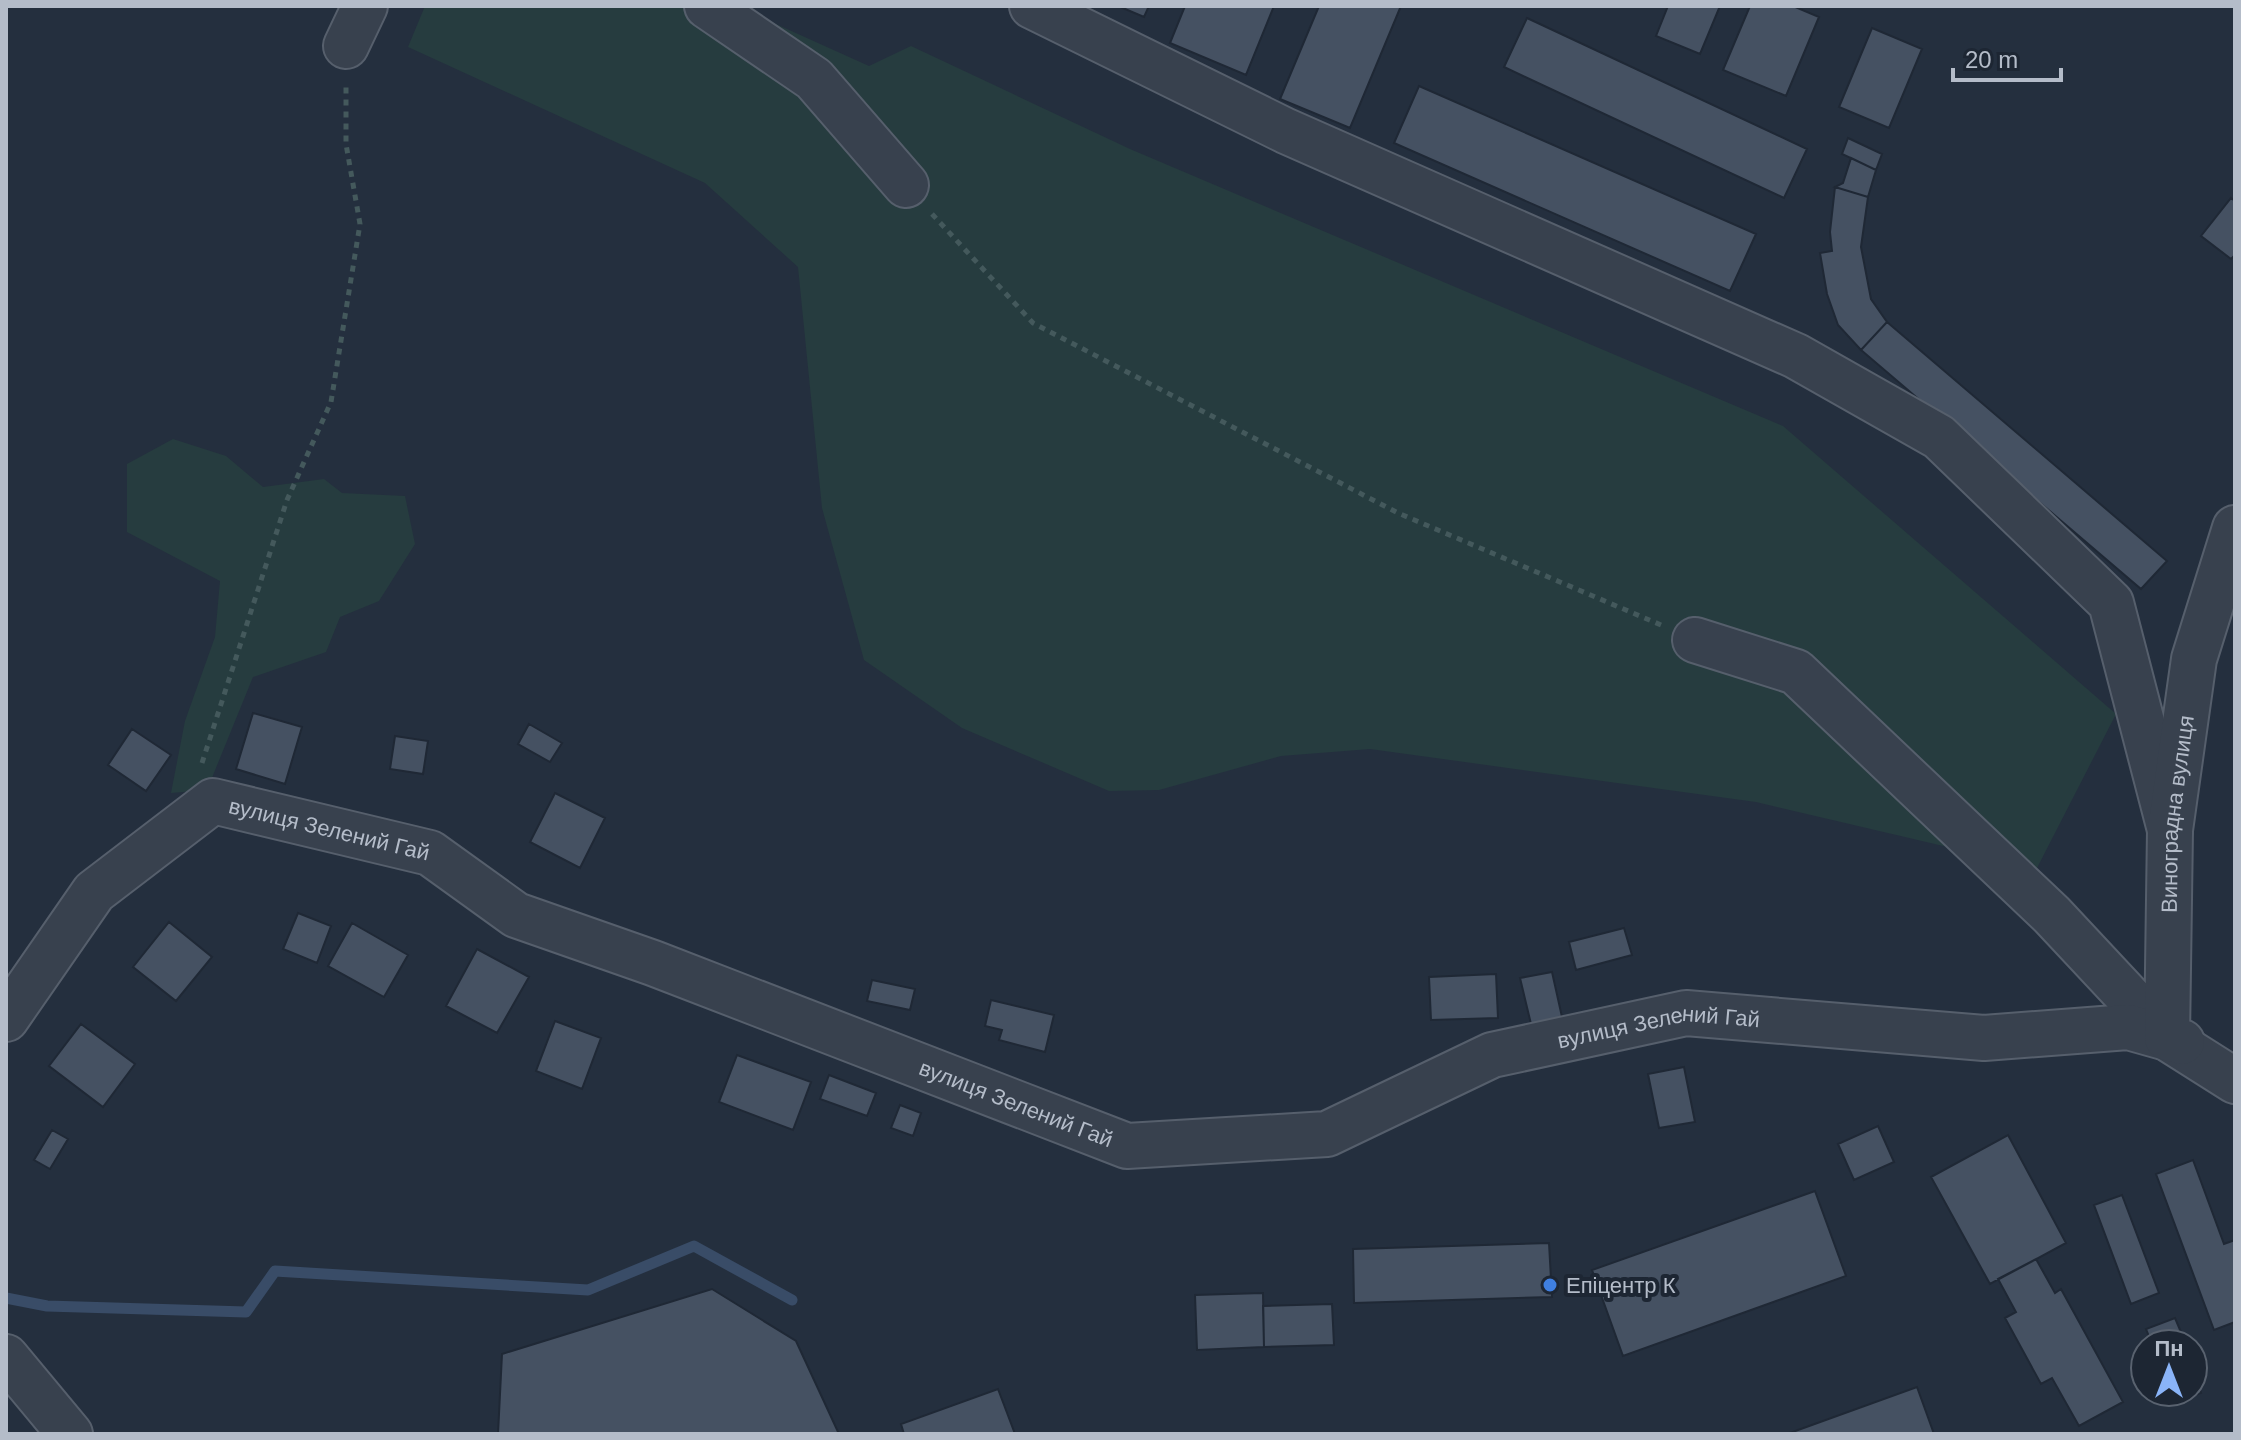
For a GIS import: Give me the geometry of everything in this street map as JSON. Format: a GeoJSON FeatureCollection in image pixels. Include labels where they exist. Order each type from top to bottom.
{"type":"FeatureCollection","features":[{"type":"Feature","properties":{"kind":"street"},"geometry":{"type":"LineString","coordinates":[[346,46],[365,6]]}},
{"type":"Feature","properties":{"kind":"street"},"geometry":{"type":"LineString","coordinates":[[707,6],[814,79],[906,185]]}},
{"type":"Feature","properties":{"kind":"street"},"geometry":{"type":"LineString","coordinates":[[1032,6],[1259,118],[1796,356],[1939,437],[2111,603],[2170,830]]}},
{"type":"Feature","properties":{"kind":"street","name":"Виноградна вулиця"},"geometry":{"type":"LineString","coordinates":[[2167,1038],[2170,830],[2194,659],[2235,528]]}},
{"type":"Feature","properties":{"kind":"street"},"geometry":{"type":"LineString","coordinates":[[1695,640],[1796,672],[2052,915],[2167,1038],[2235,1055]]}},
{"type":"Feature","properties":{"kind":"street","name":"вулиця Зелений Гай"},"geometry":{"type":"LineString","coordinates":[[6,1019],[94,892],[213,801],[430,853],[516,915],[653,963],[1127,1146],[1327,1134],[1492,1055],[1686,1013],[1984,1038],[2128,1027],[2167,1038],[2235,1081]]}},
{"type":"Feature","properties":{"kind":"street"},"geometry":{"type":"LineString","coordinates":[[6,1357],[70,1434]]}},
{"type":"Feature","properties":{"kind":"path"},"geometry":{"type":"LineString","coordinates":[[188,820],[196,781],[287,500],[331,402],[360,224],[346,144],[346,46]]}},
{"type":"Feature","properties":{"kind":"path"},"geometry":{"type":"LineString","coordinates":[[906,185],[1033,323],[1398,513],[1695,640]]}},
{"type":"Feature","properties":{"kind":"green space"},"geometry":{"type":"Polygon","coordinates":[[[425,6],[736,6],[869,66],[911,46],[1130,149],[1783,426],[2116,714],[2037,868],[1756,802],[1370,749],[1281,756],[1159,790],[1109,791],[962,728],[864,660],[822,508],[798,267],[705,183],[408,47],[425,6]]]}},
{"type":"Feature","properties":{"kind":"green space"},"geometry":{"type":"Polygon","coordinates":[[[173,439],[226,456],[263,487],[324,479],[342,493],[405,496],[415,544],[379,601],[340,617],[326,652],[253,677],[207,790],[171,793],[185,721],[215,637],[220,581],[127,532],[127,464],[173,439]]]}},
{"type":"Feature","properties":{"kind":"building"},"geometry":{"type":"Polygon","coordinates":[[[1118,6],[1149,6],[1144,17],[1118,6]]]}},
{"type":"Feature","properties":{"kind":"building"},"geometry":{"type":"Polygon","coordinates":[[[1185,6],[1274,6],[1246,75],[1170,43],[1185,6]]]}},
{"type":"Feature","properties":{"kind":"building"},"geometry":{"type":"Polygon","coordinates":[[[1319,6],[1401,6],[1350,128],[1280,99],[1319,6]]]}},
{"type":"Feature","properties":{"kind":"building"},"geometry":{"type":"Polygon","coordinates":[[[1668,6],[1720,6],[1700,54],[1656,36],[1668,6]]]}},
{"type":"Feature","properties":{"kind":"building"},"geometry":{"type":"Polygon","coordinates":[[[1750,6],[1793,6],[1819,17],[1786,96],[1723,70],[1750,6]]]}},
{"type":"Feature","properties":{"kind":"building"},"geometry":{"type":"Polygon","coordinates":[[[1527,18],[1807,149],[1784,198],[1504,67],[1527,18]]]}},
{"type":"Feature","properties":{"kind":"building"},"geometry":{"type":"Polygon","coordinates":[[[1872,28],[1922,49],[1889,128],[1839,107],[1872,28]]]}},
{"type":"Feature","properties":{"kind":"building"},"geometry":{"type":"Polygon","coordinates":[[[1419,86],[1756,234],[1730,291],[1394,143],[1419,86]]]}},
{"type":"Feature","properties":{"kind":"building"},"geometry":{"type":"Polygon","coordinates":[[[1848,138],[1882,154],[1876,170],[1842,154],[1848,138]]]}},
{"type":"Feature","properties":{"kind":"building"},"geometry":{"type":"Polygon","coordinates":[[[1851,158],[1876,170],[1868,197],[1835,187],[1843,183],[1851,158]]]}},
{"type":"Feature","properties":{"kind":"building"},"geometry":{"type":"Polygon","coordinates":[[[1835,187],[1868,197],[1861,247],[1871,299],[1887,322],[1861,350],[1838,325],[1827,294],[1820,253],[1832,251],[1830,232],[1835,187]]]}},
{"type":"Feature","properties":{"kind":"building"},"geometry":{"type":"Polygon","coordinates":[[[2231,198],[2235,201],[2235,255],[2231,259],[2201,236],[2231,198]]]}},
{"type":"Feature","properties":{"kind":"building"},"geometry":{"type":"Polygon","coordinates":[[[1887,322],[2167,561],[2141,589],[1861,350],[1887,322]]]}},
{"type":"Feature","properties":{"kind":"building"},"geometry":{"type":"Polygon","coordinates":[[[253,713],[302,727],[285,784],[236,769],[253,713]]]}},
{"type":"Feature","properties":{"kind":"building"},"geometry":{"type":"Polygon","coordinates":[[[529,724],[562,743],[550,762],[518,744],[529,724]]]}},
{"type":"Feature","properties":{"kind":"building"},"geometry":{"type":"Polygon","coordinates":[[[132,729],[171,755],[146,791],[108,765],[132,729]]]}},
{"type":"Feature","properties":{"kind":"building"},"geometry":{"type":"Polygon","coordinates":[[[395,736],[428,741],[423,774],[390,769],[395,736]]]}},
{"type":"Feature","properties":{"kind":"building"},"geometry":{"type":"Polygon","coordinates":[[[555,793],[605,818],[580,868],[530,842],[555,793]]]}},
{"type":"Feature","properties":{"kind":"building"},"geometry":{"type":"Polygon","coordinates":[[[298,913],[331,926],[317,963],[283,949],[298,913]]]}},
{"type":"Feature","properties":{"kind":"building"},"geometry":{"type":"Polygon","coordinates":[[[169,922],[212,957],[176,1001],[133,967],[169,922]]]}},
{"type":"Feature","properties":{"kind":"building"},"geometry":{"type":"Polygon","coordinates":[[[352,923],[408,955],[384,997],[328,966],[352,923]]]}},
{"type":"Feature","properties":{"kind":"building"},"geometry":{"type":"Polygon","coordinates":[[[1624,928],[1632,955],[1576,970],[1569,942],[1624,928]]]}},
{"type":"Feature","properties":{"kind":"building"},"geometry":{"type":"Polygon","coordinates":[[[477,949],[529,977],[497,1033],[446,1006],[477,949]]]}},
{"type":"Feature","properties":{"kind":"building"},"geometry":{"type":"Polygon","coordinates":[[[1552,972],[1562,1017],[1531,1024],[1520,978],[1552,972]]]}},
{"type":"Feature","properties":{"kind":"building"},"geometry":{"type":"Polygon","coordinates":[[[1496,974],[1498,1018],[1431,1020],[1429,977],[1496,974]]]}},
{"type":"Feature","properties":{"kind":"building"},"geometry":{"type":"Polygon","coordinates":[[[872,980],[915,989],[910,1010],[867,1001],[872,980]]]}},
{"type":"Feature","properties":{"kind":"building"},"geometry":{"type":"Polygon","coordinates":[[[991,1000],[1054,1015],[1045,1052],[999,1040],[1002,1030],[985,1026],[991,1000]]]}},
{"type":"Feature","properties":{"kind":"building"},"geometry":{"type":"Polygon","coordinates":[[[555,1021],[601,1038],[582,1089],[536,1071],[555,1021]]]}},
{"type":"Feature","properties":{"kind":"building"},"geometry":{"type":"Polygon","coordinates":[[[81,1024],[135,1064],[103,1107],[49,1066],[81,1024]]]}},
{"type":"Feature","properties":{"kind":"building"},"geometry":{"type":"Polygon","coordinates":[[[737,1055],[811,1082],[793,1130],[719,1102],[737,1055]]]}},
{"type":"Feature","properties":{"kind":"building"},"geometry":{"type":"Polygon","coordinates":[[[1684,1067],[1695,1122],[1659,1128],[1648,1074],[1684,1067]]]}},
{"type":"Feature","properties":{"kind":"building"},"geometry":{"type":"Polygon","coordinates":[[[829,1075],[876,1093],[867,1116],[820,1099],[829,1075]]]}},
{"type":"Feature","properties":{"kind":"building"},"geometry":{"type":"Polygon","coordinates":[[[900,1105],[921,1113],[913,1136],[891,1128],[900,1105]]]}},
{"type":"Feature","properties":{"kind":"building"},"geometry":{"type":"Polygon","coordinates":[[[1878,1126],[1894,1162],[1854,1180],[1838,1144],[1878,1126]]]}},
{"type":"Feature","properties":{"kind":"building"},"geometry":{"type":"Polygon","coordinates":[[[52,1130],[68,1139],[50,1169],[34,1160],[52,1130]]]}},
{"type":"Feature","properties":{"kind":"building"},"geometry":{"type":"Polygon","coordinates":[[[2008,1135],[2066,1243],[1990,1284],[1931,1177],[2008,1135]]]}},
{"type":"Feature","properties":{"kind":"building"},"geometry":{"type":"Polygon","coordinates":[[[2193,1160],[2224,1244],[2235,1240],[2235,1322],[2214,1330],[2156,1174],[2193,1160]]]}},
{"type":"Feature","properties":{"kind":"building"},"geometry":{"type":"Polygon","coordinates":[[[1815,1191],[1846,1276],[1623,1356],[1592,1270],[1815,1191]]]}},
{"type":"Feature","properties":{"kind":"building"},"geometry":{"type":"Polygon","coordinates":[[[2122,1195],[2159,1293],[2131,1304],[2094,1205],[2122,1195]]]}},
{"type":"Feature","properties":{"kind":"building"},"geometry":{"type":"Polygon","coordinates":[[[1549,1243],[1552,1297],[1354,1303],[1353,1249],[1549,1243]]]}},
{"type":"Feature","properties":{"kind":"building"},"geometry":{"type":"Polygon","coordinates":[[[2036,1259],[2055,1293],[2061,1289],[2123,1402],[2079,1426],[2052,1378],[2041,1384],[2005,1318],[2016,1312],[1998,1279],[2036,1259]]]}},
{"type":"Feature","properties":{"kind":"building"},"geometry":{"type":"Polygon","coordinates":[[[712,1289],[796,1341],[839,1434],[498,1434],[502,1354],[712,1289]]]}},
{"type":"Feature","properties":{"kind":"building"},"geometry":{"type":"Polygon","coordinates":[[[1263,1293],[1264,1347],[1197,1350],[1195,1295],[1263,1293]]]}},
{"type":"Feature","properties":{"kind":"building"},"geometry":{"type":"Polygon","coordinates":[[[1332,1304],[1334,1345],[1264,1347],[1263,1306],[1332,1304]]]}},
{"type":"Feature","properties":{"kind":"building"},"geometry":{"type":"Polygon","coordinates":[[[2175,1318],[2179,1328],[2149,1328],[2175,1318]]]}},
{"type":"Feature","properties":{"kind":"building"},"geometry":{"type":"Polygon","coordinates":[[[1917,1387],[1934,1434],[1787,1434],[1917,1387]]]}},
{"type":"Feature","properties":{"kind":"building"},"geometry":{"type":"Polygon","coordinates":[[[998,1389],[1015,1434],[904,1434],[901,1424],[998,1389]]]}},
{"type":"Feature","properties":{"kind":"waterway"},"geometry":{"type":"LineString","coordinates":[[6,1298],[47,1306],[246,1312],[275,1271],[588,1290],[694,1246],[792,1300]]}},
{"type":"Feature","properties":{"kind":"place","name":"Епіцентр К"},"geometry":{"type":"Point","coordinates":[1550,1285]}}]}
